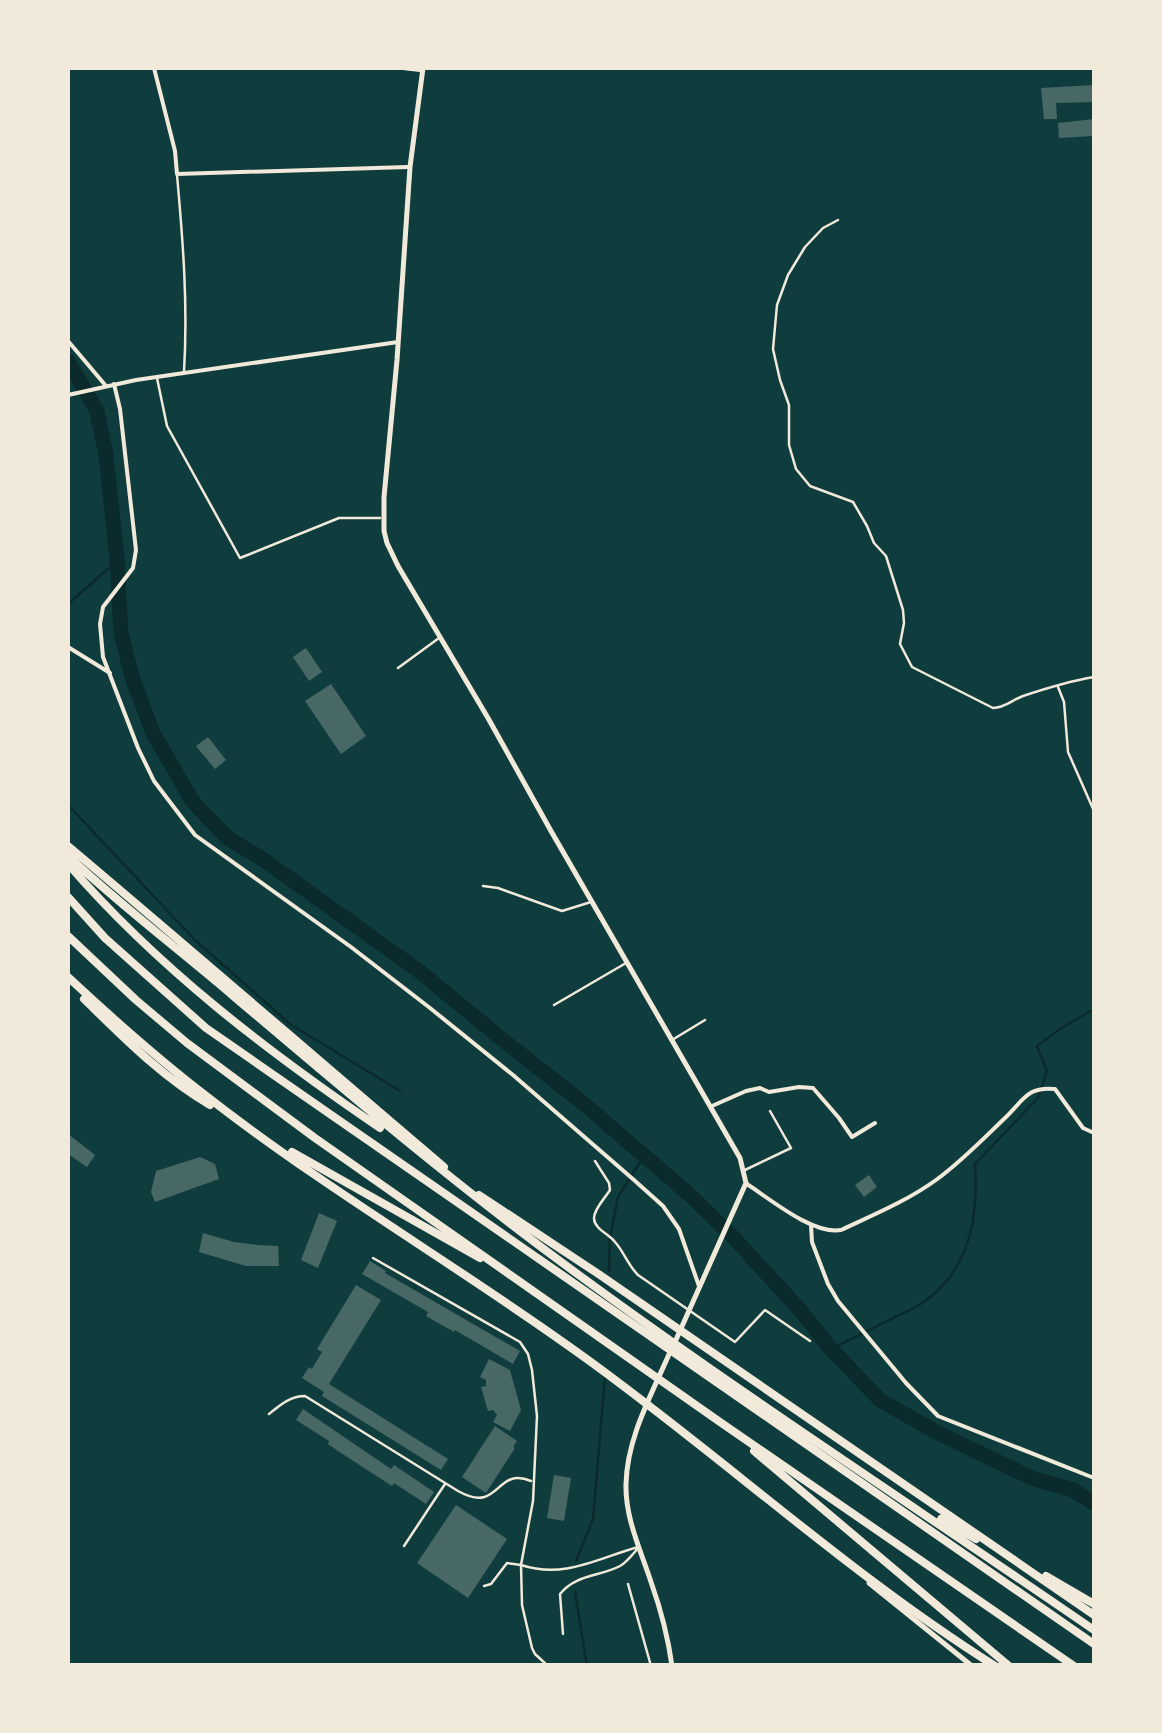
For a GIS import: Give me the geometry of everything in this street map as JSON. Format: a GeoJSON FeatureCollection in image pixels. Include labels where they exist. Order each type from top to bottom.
{"type":"FeatureCollection","features":[{"type":"Feature","properties":{"kind":"highway"},"geometry":{"type":"LineString","coordinates":[[68,846],[490,1206],[649,1331]]}},
{"type":"Feature","properties":{"kind":"highway"},"geometry":{"type":"LineString","coordinates":[[68,856],[394,1133],[584,1279]]}},
{"type":"Feature","properties":{"kind":"highway"},"geometry":{"type":"LineString","coordinates":[[68,864],[177,975],[233,1022],[360,1114],[1094,1615]]}},
{"type":"Feature","properties":{"kind":"highway"},"geometry":{"type":"LineString","coordinates":[[68,898],[105,938],[206,1028],[649,1331],[1094,1644]]}},
{"type":"Feature","properties":{"kind":"highway"},"geometry":{"type":"LineString","coordinates":[[68,936],[187,1043],[315,1138],[1074,1666]]}},
{"type":"Feature","properties":{"kind":"highway"},"geometry":{"type":"LineString","coordinates":[[183,986],[198,967]]}},
{"type":"Feature","properties":{"kind":"highway"},"geometry":{"type":"LineString","coordinates":[[68,979],[134,1048],[181,1088],[512,1275]]}},
{"type":"Feature","properties":{"kind":"highway"},"geometry":{"type":"LineString","coordinates":[[68,979],[208,1098],[588,1360],[894,1596],[996,1666]]}},
{"type":"Feature","properties":{"kind":"highway"},"geometry":{"type":"LineString","coordinates":[[134,1048],[144,1035]]}},
{"type":"Feature","properties":{"kind":"highway"},"geometry":{"type":"LineString","coordinates":[[689,1359],[1094,1630]]}},
{"type":"Feature","properties":{"kind":"highway"},"geometry":{"type":"LineString","coordinates":[[720,1422],[1009,1666]]}},
{"type":"Feature","properties":{"kind":"highway"},"geometry":{"type":"LineString","coordinates":[[886,1488],[1094,1604]]}},
{"type":"Feature","properties":{"kind":"highway"},"geometry":{"type":"LineString","coordinates":[[1027,1633],[1066,1666]]}},
{"type":"Feature","properties":{"kind":"main road"},"geometry":{"type":"LineString","coordinates":[[423,69],[410,167],[383,518],[387,543],[712,1106],[744,1170],[746,1184],[634,1436],[626,1483],[628,1510],[668,1636],[672,1666]]}},
{"type":"Feature","properties":{"kind":"main road"},"geometry":{"type":"LineString","coordinates":[[646,1406],[972,1666]]}},
{"type":"Feature","properties":{"kind":"street"},"geometry":{"type":"LineString","coordinates":[[154,68],[175,150],[177,174],[410,167]]}},
{"type":"Feature","properties":{"kind":"street"},"geometry":{"type":"LineString","coordinates":[[68,341],[106,386]]}},
{"type":"Feature","properties":{"kind":"street"},"geometry":{"type":"LineString","coordinates":[[68,395],[157,377],[398,342]]}},
{"type":"Feature","properties":{"kind":"street"},"geometry":{"type":"LineString","coordinates":[[114,384],[136,550],[133,568],[104,607],[100,624],[103,657],[154,782],[195,836],[351,947],[444,1020],[663,1206],[679,1229],[699,1286]]}},
{"type":"Feature","properties":{"kind":"street"},"geometry":{"type":"LineString","coordinates":[[68,647],[110,672]]}},
{"type":"Feature","properties":{"kind":"street"},"geometry":{"type":"LineString","coordinates":[[712,1106],[746,1090],[813,1088],[852,1137],[876,1123]]}},
{"type":"Feature","properties":{"kind":"street"},"geometry":{"type":"LineString","coordinates":[[746,1184],[811,1224],[824,1230],[840,1230],[920,1190],[958,1162],[1030,1092],[1055,1089],[1082,1128],[1094,1133]]}},
{"type":"Feature","properties":{"kind":"street"},"geometry":{"type":"LineString","coordinates":[[811,1224],[812,1242],[828,1284],[864,1334],[938,1416],[1094,1478]]}},
{"type":"Feature","properties":{"kind":"lane"},"geometry":{"type":"LineString","coordinates":[[396,68],[423,69]]}},
{"type":"Feature","properties":{"kind":"lane"},"geometry":{"type":"LineString","coordinates":[[177,174],[187,316],[184,373]]}},
{"type":"Feature","properties":{"kind":"lane"},"geometry":{"type":"LineString","coordinates":[[157,377],[168,426],[240,558],[339,518],[383,518]]}},
{"type":"Feature","properties":{"kind":"lane"},"geometry":{"type":"LineString","coordinates":[[398,668],[441,638]]}},
{"type":"Feature","properties":{"kind":"lane"},"geometry":{"type":"LineString","coordinates":[[483,886],[562,911],[592,902]]}},
{"type":"Feature","properties":{"kind":"lane"},"geometry":{"type":"LineString","coordinates":[[554,1005],[627,962]]}},
{"type":"Feature","properties":{"kind":"lane"},"geometry":{"type":"LineString","coordinates":[[672,1040],[705,1020]]}},
{"type":"Feature","properties":{"kind":"lane"},"geometry":{"type":"LineString","coordinates":[[744,1170],[791,1148],[770,1111]]}},
{"type":"Feature","properties":{"kind":"lane"},"geometry":{"type":"LineString","coordinates":[[595,1161],[610,1190],[594,1218],[596,1225],[617,1244],[638,1275],[735,1342],[766,1310],[810,1341]]}},
{"type":"Feature","properties":{"kind":"lane"},"geometry":{"type":"LineString","coordinates":[[373,1258],[520,1342],[528,1354],[538,1416],[534,1501],[520,1566],[522,1605],[532,1648],[548,1666]]}},
{"type":"Feature","properties":{"kind":"lane"},"geometry":{"type":"LineString","coordinates":[[268,1414],[288,1399],[305,1396],[468,1496],[484,1499],[515,1477],[533,1482]]}},
{"type":"Feature","properties":{"kind":"lane"},"geometry":{"type":"LineString","coordinates":[[404,1546],[446,1483]]}},
{"type":"Feature","properties":{"kind":"lane"},"geometry":{"type":"LineString","coordinates":[[484,1586],[491,1584],[506,1563],[553,1572],[639,1547]]}},
{"type":"Feature","properties":{"kind":"lane"},"geometry":{"type":"LineString","coordinates":[[563,1634],[563,1590],[584,1577],[623,1565],[639,1547]]}},
{"type":"Feature","properties":{"kind":"lane"},"geometry":{"type":"LineString","coordinates":[[628,1584],[651,1666]]}},
{"type":"Feature","properties":{"kind":"path"},"geometry":{"type":"LineString","coordinates":[[838,220],[822,228],[805,247],[788,275],[777,305],[773,349],[788,405],[789,445],[796,469],[810,486],[853,502],[874,543],[886,556],[903,610],[900,644],[912,667],[994,708],[1094,677]]}},
{"type":"Feature","properties":{"kind":"path"},"geometry":{"type":"LineString","coordinates":[[1058,686],[1064,702],[1068,752],[1094,811]]}},
{"type":"Feature","properties":{"kind":"building"},"geometry":{"type":"Polygon","coordinates":[[[1094,85],[1094,102],[1056,103],[1057,119],[1044,119],[1041,88],[1094,85]]]}},
{"type":"Feature","properties":{"kind":"building"},"geometry":{"type":"Polygon","coordinates":[[[1094,119],[1094,136],[1059,138],[1058,123],[1094,119]]]}},
{"type":"Feature","properties":{"kind":"building"},"geometry":{"type":"Polygon","coordinates":[[[306,648],[322,672],[309,681],[293,657],[306,648]]]}},
{"type":"Feature","properties":{"kind":"building"},"geometry":{"type":"Polygon","coordinates":[[[331,684],[366,736],[341,754],[305,701],[331,684]]]}},
{"type":"Feature","properties":{"kind":"building"},"geometry":{"type":"Polygon","coordinates":[[[208,737],[226,760],[215,769],[196,746],[208,737]]]}},
{"type":"Feature","properties":{"kind":"building"},"geometry":{"type":"Polygon","coordinates":[[[68,1134],[95,1155],[87,1167],[68,1154],[68,1134]]]}},
{"type":"Feature","properties":{"kind":"building"},"geometry":{"type":"Polygon","coordinates":[[[200,1157],[215,1164],[219,1179],[155,1202],[151,1192],[156,1171],[200,1157]]]}},
{"type":"Feature","properties":{"kind":"building"},"geometry":{"type":"Polygon","coordinates":[[[869,1175],[877,1187],[864,1197],[855,1185],[869,1175]]]}},
{"type":"Feature","properties":{"kind":"building"},"geometry":{"type":"Polygon","coordinates":[[[319,1213],[337,1221],[318,1268],[301,1260],[319,1213]]]}},
{"type":"Feature","properties":{"kind":"building"},"geometry":{"type":"Polygon","coordinates":[[[203,1233],[234,1242],[278,1246],[279,1266],[246,1266],[199,1252],[203,1233]]]}},
{"type":"Feature","properties":{"kind":"building"},"geometry":{"type":"Polygon","coordinates":[[[370,1261],[520,1351],[513,1364],[426,1316],[428,1312],[362,1274],[370,1261]]]}},
{"type":"Feature","properties":{"kind":"building"},"geometry":{"type":"Polygon","coordinates":[[[356,1285],[381,1300],[329,1384],[448,1459],[441,1470],[322,1396],[324,1392],[302,1378],[322,1352],[317,1349],[356,1285]]]}},
{"type":"Feature","properties":{"kind":"building"},"geometry":{"type":"Polygon","coordinates":[[[489,1359],[510,1370],[521,1410],[510,1431],[493,1422],[497,1415],[488,1411],[481,1387],[486,1386],[486,1380],[480,1377],[489,1359]]]}},
{"type":"Feature","properties":{"kind":"building"},"geometry":{"type":"Polygon","coordinates":[[[303,1409],[391,1469],[394,1465],[434,1492],[426,1504],[394,1483],[392,1486],[296,1420],[303,1409]]]}},
{"type":"Feature","properties":{"kind":"building"},"geometry":{"type":"Polygon","coordinates":[[[495,1426],[517,1441],[486,1493],[462,1477],[495,1426]]]}},
{"type":"Feature","properties":{"kind":"building"},"geometry":{"type":"Polygon","coordinates":[[[554,1475],[571,1478],[564,1521],[547,1518],[554,1475]]]}},
{"type":"Feature","properties":{"kind":"building"},"geometry":{"type":"Polygon","coordinates":[[[456,1505],[507,1539],[468,1598],[417,1563],[456,1505]]]}},
{"type":"Feature","properties":{"kind":"waterway"},"geometry":{"type":"LineString","coordinates":[[68,361],[97,411],[106,455],[121,633],[133,680],[153,733],[193,802],[228,838],[419,971],[690,1195],[734,1238],[880,1400],[936,1432],[1034,1479],[1071,1489],[1094,1503]]}},
{"type":"Feature","properties":{"kind":"waterway"},"geometry":{"type":"LineString","coordinates":[[68,604],[117,561]]}},
{"type":"Feature","properties":{"kind":"waterway"},"geometry":{"type":"LineString","coordinates":[[68,805],[195,940],[290,1024],[400,1091]]}},
{"type":"Feature","properties":{"kind":"waterway"},"geometry":{"type":"LineString","coordinates":[[831,1349],[918,1305],[947,1280],[970,1234],[975,1164],[1038,1098],[1047,1071],[1037,1046],[1094,1009]]}},
{"type":"Feature","properties":{"kind":"waterway"},"geometry":{"type":"LineString","coordinates":[[609,1271],[610,1237],[618,1197],[644,1156]]}},
{"type":"Feature","properties":{"kind":"waterway"},"geometry":{"type":"LineString","coordinates":[[576,1561],[593,1519],[605,1378]]}},
{"type":"Feature","properties":{"kind":"waterway"},"geometry":{"type":"LineString","coordinates":[[575,1592],[587,1666]]}}]}
